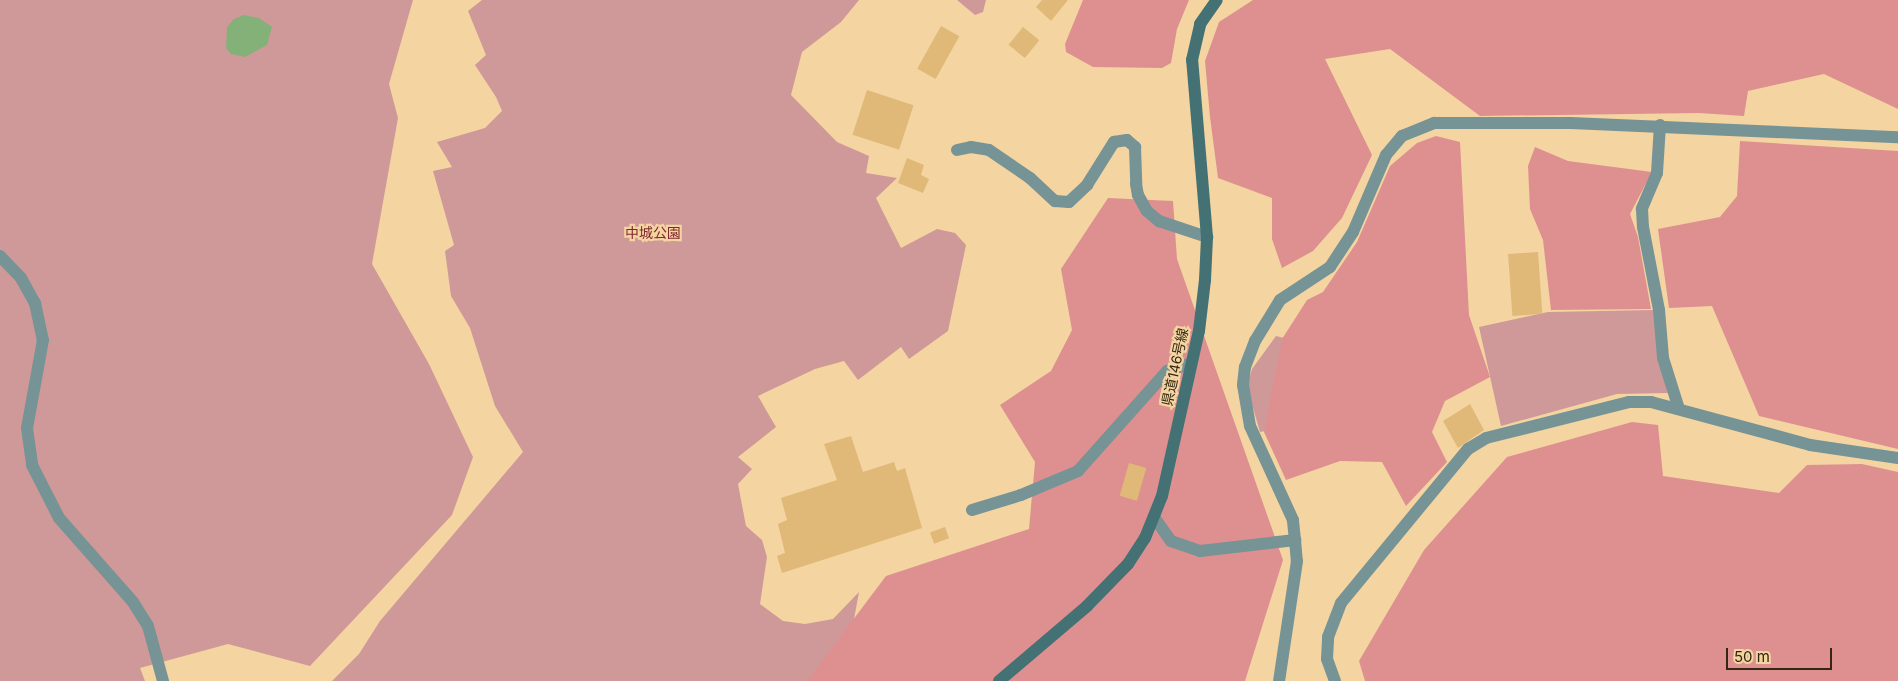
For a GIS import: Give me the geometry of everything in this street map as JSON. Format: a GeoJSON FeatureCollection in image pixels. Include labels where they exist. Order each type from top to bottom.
{"type":"FeatureCollection","features":[{"type":"Feature","properties":{"kind":"main road","name":"県道146号線"},"geometry":{"type":"LineString","coordinates":[[998,681],[1086,606],[1121,571],[1145,538],[1154,517],[1201,314],[1207,237],[1192,60],[1200,24],[1217,0]]}},
{"type":"Feature","properties":{"kind":"street"},"geometry":{"type":"LineString","coordinates":[[1279,681],[1297,561],[1293,520],[1250,426],[1243,385],[1245,367],[1255,341],[1280,300],[1330,266],[1353,232],[1386,155],[1402,136],[1434,123],[1660,125],[1898,137]]}},
{"type":"Feature","properties":{"kind":"street"},"geometry":{"type":"LineString","coordinates":[[1660,125],[1657,173],[1642,209],[1643,227],[1659,310],[1663,358],[1679,409]]}},
{"type":"Feature","properties":{"kind":"street"},"geometry":{"type":"LineString","coordinates":[[957,150],[971,147],[989,150],[1030,178],[1055,201],[1069,202],[1087,185],[1114,142],[1127,140],[1135,147],[1138,195],[1147,210],[1159,221],[1207,237]]}},
{"type":"Feature","properties":{"kind":"street"},"geometry":{"type":"LineString","coordinates":[[0,256],[21,278],[35,303],[44,340],[27,428],[32,465],[59,518],[133,602],[148,626],[163,681]]}},
{"type":"Feature","properties":{"kind":"street"},"geometry":{"type":"LineString","coordinates":[[972,510],[1021,495],[1078,471],[1167,370],[1191,363]]}},
{"type":"Feature","properties":{"kind":"street"},"geometry":{"type":"LineString","coordinates":[[1336,681],[1327,659],[1328,637],[1341,603],[1468,449],[1486,438],[1629,402],[1651,402],[1810,445],[1898,458]]}},
{"type":"Feature","properties":{"kind":"street"},"geometry":{"type":"LineString","coordinates":[[1154,517],[1171,541],[1200,551],[1295,540]]}},
{"type":"Feature","properties":{"kind":"green space"},"geometry":{"type":"Polygon","coordinates":[[[0,0],[413,0],[389,84],[398,118],[372,264],[429,364],[473,457],[452,515],[310,666],[228,644],[140,668],[145,681],[0,681],[0,0]]]}},
{"type":"Feature","properties":{"kind":"green space","name":"中城公園"},"geometry":{"type":"Polygon","coordinates":[[[482,0],[859,0],[841,22],[802,52],[791,95],[837,142],[869,156],[866,173],[897,178],[876,198],[901,248],[937,229],[955,233],[966,245],[948,331],[909,359],[901,347],[858,380],[844,361],[815,369],[758,396],[776,427],[738,457],[752,469],[738,484],[746,526],[762,540],[767,557],[760,604],[783,621],[805,624],[833,619],[859,592],[852,630],[920,681],[332,681],[359,654],[380,621],[523,452],[495,406],[470,328],[451,296],[445,251],[454,245],[433,171],[452,167],[437,142],[485,128],[502,111],[496,97],[475,65],[486,55],[468,11],[482,0]]]}},
{"type":"Feature","properties":{"kind":"green space"},"geometry":{"type":"Polygon","coordinates":[[[957,0],[986,0],[983,12],[975,15],[957,0]]]}},
{"type":"Feature","properties":{"kind":"green space"},"geometry":{"type":"Polygon","coordinates":[[[1654,310],[1668,393],[1617,394],[1501,426],[1479,327],[1548,312],[1654,310]]]}},
{"type":"Feature","properties":{"kind":"green space"},"geometry":{"type":"Polygon","coordinates":[[[1276,336],[1325,348],[1342,418],[1260,432],[1247,387],[1252,369],[1276,336]]]}},
{"type":"Feature","properties":{"kind":"shaded area"},"geometry":{"type":"Polygon","coordinates":[[[1083,0],[1189,0],[1177,29],[1171,63],[1162,68],[1093,67],[1066,52],[1065,44],[1083,0]]]}},
{"type":"Feature","properties":{"kind":"shaded area"},"geometry":{"type":"Polygon","coordinates":[[[1253,0],[1898,0],[1898,109],[1824,74],[1748,91],[1744,116],[1699,113],[1480,116],[1390,49],[1325,59],[1372,155],[1342,218],[1313,251],[1282,268],[1272,239],[1272,198],[1218,178],[1210,117],[1205,61],[1219,22],[1253,0]]]}},
{"type":"Feature","properties":{"kind":"shaded area"},"geometry":{"type":"Polygon","coordinates":[[[244,15],[259,18],[272,27],[267,45],[245,57],[231,54],[226,48],[227,27],[234,19],[244,15]]]}},
{"type":"Feature","properties":{"kind":"shaded area"},"geometry":{"type":"Polygon","coordinates":[[[1436,136],[1460,142],[1469,315],[1490,377],[1445,401],[1432,432],[1447,462],[1406,506],[1382,462],[1340,461],[1286,480],[1264,432],[1282,339],[1307,300],[1323,292],[1357,242],[1390,166],[1417,143],[1436,136]]]}},
{"type":"Feature","properties":{"kind":"shaded area"},"geometry":{"type":"Polygon","coordinates":[[[1740,141],[1898,151],[1898,449],[1759,416],[1712,306],[1669,308],[1658,229],[1720,217],[1737,196],[1740,141]]]}},
{"type":"Feature","properties":{"kind":"shaded area"},"geometry":{"type":"Polygon","coordinates":[[[1535,147],[1568,161],[1652,172],[1630,214],[1638,237],[1651,309],[1551,310],[1543,240],[1530,209],[1528,166],[1535,147]]]}},
{"type":"Feature","properties":{"kind":"shaded area"},"geometry":{"type":"Polygon","coordinates":[[[1108,198],[1173,201],[1177,259],[1283,560],[1245,681],[807,681],[886,576],[1029,529],[1035,462],[1000,405],[1051,371],[1072,330],[1061,269],[1108,198]]]}},
{"type":"Feature","properties":{"kind":"shaded area"},"geometry":{"type":"Polygon","coordinates":[[[1632,422],[1658,425],[1663,476],[1779,493],[1807,465],[1862,464],[1898,472],[1898,681],[1365,681],[1359,661],[1424,550],[1507,457],[1632,422]]]}},
{"type":"Feature","properties":{"kind":"building"},"geometry":{"type":"Polygon","coordinates":[[[1042,0],[1068,0],[1051,21],[1036,7],[1042,0]]]}},
{"type":"Feature","properties":{"kind":"building"},"geometry":{"type":"Polygon","coordinates":[[[941,26],[959,36],[936,79],[917,69],[941,26]]]}},
{"type":"Feature","properties":{"kind":"building"},"geometry":{"type":"Polygon","coordinates":[[[1023,27],[1039,40],[1025,58],[1009,45],[1023,27]]]}},
{"type":"Feature","properties":{"kind":"building"},"geometry":{"type":"Polygon","coordinates":[[[867,90],[914,105],[899,150],[852,135],[867,90]]]}},
{"type":"Feature","properties":{"kind":"building"},"geometry":{"type":"Polygon","coordinates":[[[907,158],[924,165],[921,175],[929,179],[923,193],[898,183],[907,158]]]}},
{"type":"Feature","properties":{"kind":"building"},"geometry":{"type":"Polygon","coordinates":[[[1538,252],[1542,314],[1512,316],[1508,254],[1538,252]]]}},
{"type":"Feature","properties":{"kind":"building"},"geometry":{"type":"Polygon","coordinates":[[[1470,404],[1484,430],[1458,448],[1443,421],[1470,404]]]}},
{"type":"Feature","properties":{"kind":"building"},"geometry":{"type":"Polygon","coordinates":[[[851,436],[863,472],[894,462],[897,471],[905,468],[922,528],[782,573],[777,556],[785,553],[778,524],[787,520],[781,498],[837,480],[824,444],[851,436]]]}},
{"type":"Feature","properties":{"kind":"building"},"geometry":{"type":"Polygon","coordinates":[[[1129,463],[1146,468],[1137,501],[1120,496],[1129,463]]]}},
{"type":"Feature","properties":{"kind":"building"},"geometry":{"type":"Polygon","coordinates":[[[945,527],[949,538],[934,544],[930,532],[945,527]]]}}]}
